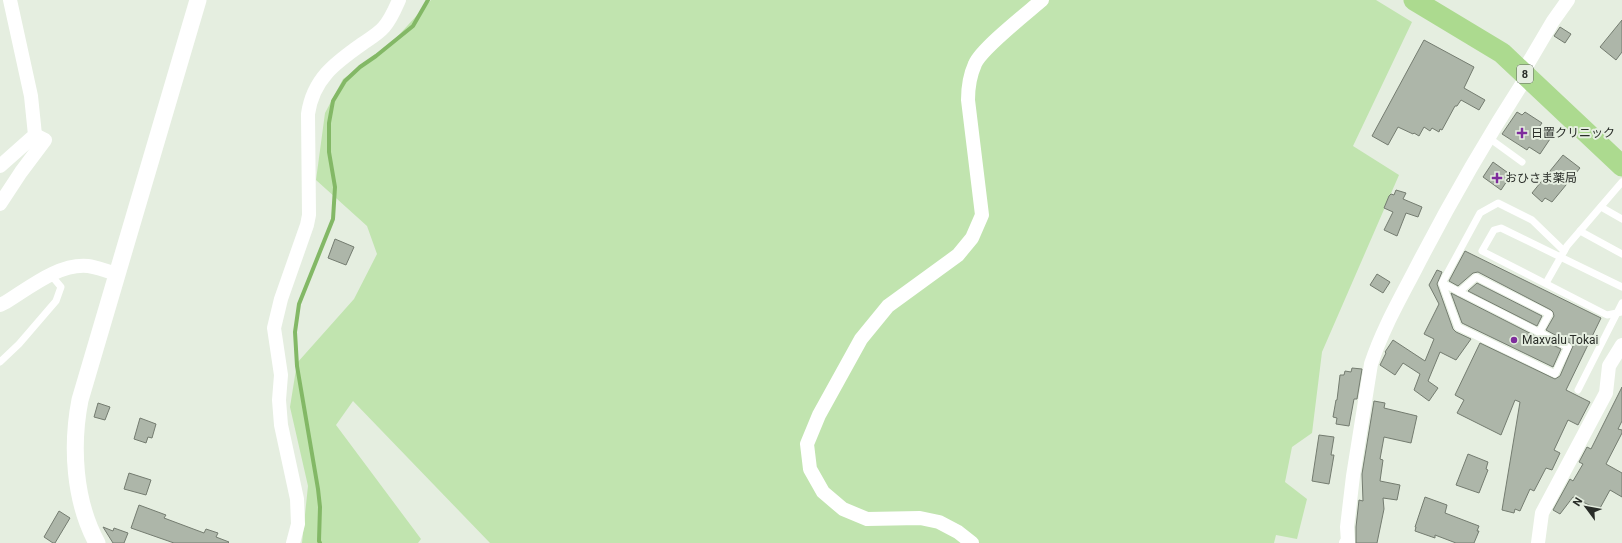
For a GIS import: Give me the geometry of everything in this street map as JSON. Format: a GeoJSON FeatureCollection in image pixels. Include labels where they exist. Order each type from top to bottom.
{"type":"FeatureCollection","features":[{"type":"Feature","properties":{"kind":"main road","name":"8"},"geometry":{"type":"LineString","coordinates":[[1414,0],[1502,53],[1622,166]]}},
{"type":"Feature","properties":{"kind":"street"},"geometry":{"type":"LineString","coordinates":[[10,0],[31,96],[35,135]]}},
{"type":"Feature","properties":{"kind":"street"},"geometry":{"type":"LineString","coordinates":[[97,543],[84,510],[79,486],[75,462],[75,424],[88,369],[118,274],[130,228],[198,0]]}},
{"type":"Feature","properties":{"kind":"street"},"geometry":{"type":"LineString","coordinates":[[293,543],[298,524],[297,499],[281,425],[279,400],[281,375],[274,328],[281,299],[307,225],[309,215],[308,114],[310,102],[318,84],[335,64],[384,27],[399,0]]}},
{"type":"Feature","properties":{"kind":"street"},"geometry":{"type":"LineString","coordinates":[[972,543],[958,532],[939,522],[920,518],[867,519],[843,509],[823,492],[810,469],[807,444],[819,415],[861,339],[888,306],[958,255],[972,238],[982,215],[968,100],[968,85],[975,62],[988,48],[1042,0]]}},
{"type":"Feature","properties":{"kind":"street"},"geometry":{"type":"LineString","coordinates":[[1346,543],[1348,542],[1347,527],[1353,476],[1371,364],[1386,326],[1430,241],[1525,74],[1553,21],[1568,0]]}},
{"type":"Feature","properties":{"kind":"street"},"geometry":{"type":"LineString","coordinates":[[0,166],[35,135]]}},
{"type":"Feature","properties":{"kind":"street"},"geometry":{"type":"LineString","coordinates":[[0,204],[21,172],[45,140],[35,135]]}},
{"type":"Feature","properties":{"kind":"street"},"geometry":{"type":"LineString","coordinates":[[0,305],[51,275],[71,267],[88,266],[118,274]]}},
{"type":"Feature","properties":{"kind":"street"},"geometry":{"type":"LineString","coordinates":[[1538,543],[1542,513],[1606,393],[1609,366],[1622,346]]}},
{"type":"Feature","properties":{"kind":"lane"},"geometry":{"type":"LineString","coordinates":[[1489,138],[1522,162]]}},
{"type":"Feature","properties":{"kind":"lane"},"geometry":{"type":"LineString","coordinates":[[1546,283],[1563,254],[1580,231],[1622,182]]}},
{"type":"Feature","properties":{"kind":"lane"},"geometry":{"type":"LineString","coordinates":[[1442,283],[1568,348],[1555,374],[1458,327],[1442,283],[1480,213],[1498,203],[1532,220],[1563,254]]}},
{"type":"Feature","properties":{"kind":"lane"},"geometry":{"type":"LineString","coordinates":[[1601,207],[1622,219]]}},
{"type":"Feature","properties":{"kind":"lane"},"geometry":{"type":"LineString","coordinates":[[1619,313],[1607,315],[1482,251],[1494,230],[1502,228],[1563,254],[1622,287]]}},
{"type":"Feature","properties":{"kind":"lane"},"geometry":{"type":"LineString","coordinates":[[1580,231],[1622,254]]}},
{"type":"Feature","properties":{"kind":"lane"},"geometry":{"type":"LineString","coordinates":[[0,362],[19,344],[56,301],[61,287],[51,275]]}},
{"type":"Feature","properties":{"kind":"lane"},"geometry":{"type":"LineString","coordinates":[[1459,292],[1476,277],[1549,314],[1539,333]]}},
{"type":"Feature","properties":{"kind":"lane"},"geometry":{"type":"LineString","coordinates":[[1578,390],[1619,313],[1622,303]]}},
{"type":"Feature","properties":{"kind":"green space"},"geometry":{"type":"Polygon","coordinates":[[[431,0],[1376,0],[1412,22],[1353,146],[1399,175],[1322,352],[1312,433],[1292,447],[1285,482],[1307,499],[1297,539],[1276,535],[1274,543],[490,543],[353,401],[336,425],[421,539],[418,543],[302,543],[308,486],[290,407],[297,363],[354,299],[377,254],[367,226],[316,180],[325,113],[343,79],[385,50],[431,0]]]}},
{"type":"Feature","properties":{"kind":"building"},"geometry":{"type":"Polygon","coordinates":[[[1622,20],[1622,52],[1616,60],[1600,47],[1622,20]]]}},
{"type":"Feature","properties":{"kind":"building"},"geometry":{"type":"Polygon","coordinates":[[[1560,27],[1571,34],[1565,43],[1554,36],[1560,27]]]}},
{"type":"Feature","properties":{"kind":"building"},"geometry":{"type":"Polygon","coordinates":[[[1424,40],[1474,67],[1464,88],[1485,100],[1479,110],[1461,100],[1457,106],[1455,106],[1442,130],[1440,129],[1439,132],[1432,128],[1430,131],[1424,127],[1419,136],[1398,127],[1388,145],[1372,136],[1424,40]]]}},
{"type":"Feature","properties":{"kind":"building","name":"日置クリニック"},"geometry":{"type":"Polygon","coordinates":[[[1517,112],[1522,115],[1525,112],[1542,123],[1539,127],[1541,129],[1539,132],[1550,139],[1540,154],[1529,147],[1527,150],[1502,134],[1517,112]]]}},
{"type":"Feature","properties":{"kind":"building"},"geometry":{"type":"Polygon","coordinates":[[[1563,155],[1580,168],[1552,202],[1545,198],[1542,202],[1532,193],[1563,155]]]}},
{"type":"Feature","properties":{"kind":"building","name":"おひさま薬局"},"geometry":{"type":"Polygon","coordinates":[[[1493,162],[1511,175],[1501,190],[1483,177],[1493,162]]]}},
{"type":"Feature","properties":{"kind":"building"},"geometry":{"type":"Polygon","coordinates":[[[1396,190],[1406,193],[1403,199],[1422,207],[1418,217],[1406,213],[1397,236],[1384,230],[1393,212],[1384,208],[1389,196],[1391,194],[1394,195],[1396,190]]]}},
{"type":"Feature","properties":{"kind":"building"},"geometry":{"type":"Polygon","coordinates":[[[335,239],[354,247],[346,265],[328,258],[335,239]]]}},
{"type":"Feature","properties":{"kind":"building"},"geometry":{"type":"Polygon","coordinates":[[[1465,251],[1601,318],[1566,390],[1590,402],[1578,425],[1568,420],[1554,450],[1560,453],[1552,470],[1546,468],[1534,491],[1530,489],[1520,511],[1515,509],[1514,513],[1502,510],[1520,402],[1515,400],[1501,435],[1457,413],[1464,400],[1455,395],[1480,343],[1555,379],[1560,376],[1573,346],[1546,330],[1554,316],[1551,310],[1478,272],[1473,273],[1458,286],[1449,281],[1465,251]]]}},
{"type":"Feature","properties":{"kind":"building"},"geometry":{"type":"Polygon","coordinates":[[[1437,270],[1442,272],[1437,284],[1453,329],[1471,339],[1456,360],[1440,352],[1428,381],[1438,388],[1429,401],[1414,390],[1420,374],[1403,363],[1395,375],[1380,365],[1386,353],[1385,352],[1393,340],[1425,361],[1434,339],[1424,334],[1439,304],[1429,285],[1437,270]]]}},
{"type":"Feature","properties":{"kind":"building"},"geometry":{"type":"Polygon","coordinates":[[[1377,274],[1390,282],[1383,293],[1370,285],[1377,274]]]}},
{"type":"Feature","properties":{"kind":"building"},"geometry":{"type":"Polygon","coordinates":[[[1477,283],[1542,316],[1537,326],[1468,291],[1477,283]]]}},
{"type":"Feature","properties":{"kind":"building"},"geometry":{"type":"Polygon","coordinates":[[[1451,293],[1561,349],[1553,367],[1462,323],[1451,293]]]}},
{"type":"Feature","properties":{"kind":"building"},"geometry":{"type":"Polygon","coordinates":[[[1352,368],[1362,369],[1357,399],[1354,399],[1349,426],[1336,424],[1337,418],[1333,417],[1340,375],[1344,375],[1345,371],[1351,372],[1352,368]]]}},
{"type":"Feature","properties":{"kind":"building"},"geometry":{"type":"Polygon","coordinates":[[[1622,387],[1622,421],[1618,429],[1622,430],[1622,433],[1606,464],[1622,473],[1622,497],[1610,490],[1599,510],[1573,497],[1560,514],[1553,510],[1570,479],[1573,481],[1583,464],[1579,462],[1587,447],[1591,449],[1622,387]]]}},
{"type":"Feature","properties":{"kind":"building"},"geometry":{"type":"Polygon","coordinates":[[[1374,401],[1385,403],[1384,408],[1417,416],[1411,443],[1384,437],[1380,459],[1383,460],[1380,481],[1400,485],[1397,500],[1383,498],[1384,509],[1377,543],[1356,543],[1359,500],[1363,501],[1362,474],[1374,401]]]}},
{"type":"Feature","properties":{"kind":"building"},"geometry":{"type":"Polygon","coordinates":[[[98,403],[110,407],[105,420],[94,417],[98,403]]]}},
{"type":"Feature","properties":{"kind":"building"},"geometry":{"type":"Polygon","coordinates":[[[140,418],[156,424],[152,438],[148,437],[146,443],[134,439],[140,418]]]}},
{"type":"Feature","properties":{"kind":"building"},"geometry":{"type":"Polygon","coordinates":[[[1319,435],[1334,437],[1331,455],[1334,455],[1329,484],[1312,481],[1319,435]]]}},
{"type":"Feature","properties":{"kind":"building"},"geometry":{"type":"Polygon","coordinates":[[[1468,454],[1488,462],[1486,469],[1488,470],[1479,493],[1456,485],[1468,454]]]}},
{"type":"Feature","properties":{"kind":"building"},"geometry":{"type":"Polygon","coordinates":[[[129,473],[151,480],[146,495],[124,489],[129,473]]]}},
{"type":"Feature","properties":{"kind":"building"},"geometry":{"type":"Polygon","coordinates":[[[1425,497],[1447,505],[1445,513],[1479,526],[1477,531],[1479,531],[1474,543],[1456,543],[1435,535],[1435,538],[1415,531],[1425,497]]]}},
{"type":"Feature","properties":{"kind":"building"},"geometry":{"type":"Polygon","coordinates":[[[139,505],[166,515],[164,518],[204,533],[206,529],[218,533],[216,537],[229,542],[174,543],[131,528],[139,505]]]}},
{"type":"Feature","properties":{"kind":"building"},"geometry":{"type":"Polygon","coordinates":[[[59,511],[70,518],[55,543],[53,543],[44,537],[59,511]]]}},
{"type":"Feature","properties":{"kind":"building"},"geometry":{"type":"Polygon","coordinates":[[[103,527],[113,531],[114,528],[128,533],[124,543],[113,543],[103,527]]]}},
{"type":"Feature","properties":{"kind":"waterway"},"geometry":{"type":"LineString","coordinates":[[320,543],[320,507],[318,489],[297,366],[295,332],[299,304],[333,219],[335,187],[329,152],[329,123],[333,101],[345,81],[360,67],[413,26],[428,0]]}},
{"type":"Feature","properties":{"kind":"place","name":"日置クリニック"},"geometry":{"type":"Point","coordinates":[1522,133]}},
{"type":"Feature","properties":{"kind":"place","name":"おひさま薬局"},"geometry":{"type":"Point","coordinates":[1497,178]}},
{"type":"Feature","properties":{"kind":"place","name":"Maxvalu Tokai"},"geometry":{"type":"Point","coordinates":[1514,340]}}]}
